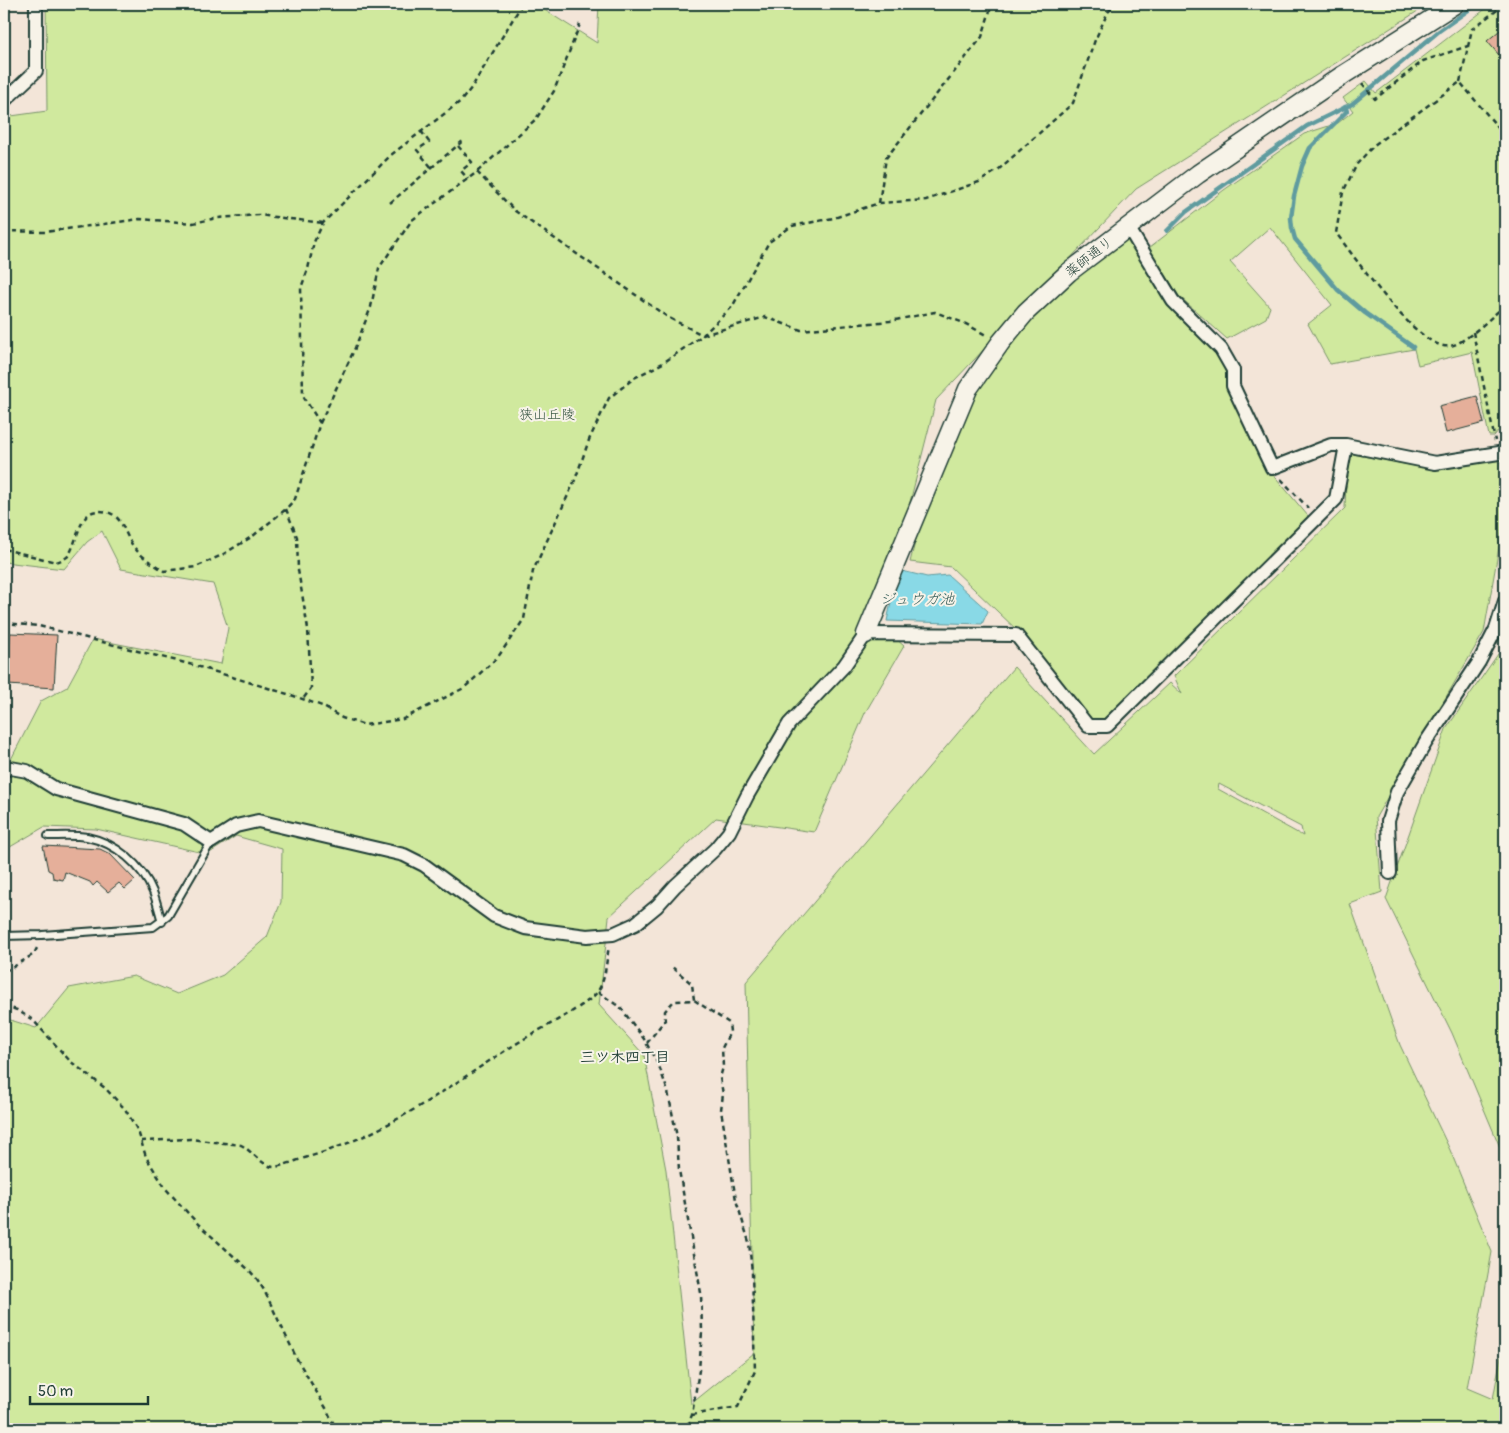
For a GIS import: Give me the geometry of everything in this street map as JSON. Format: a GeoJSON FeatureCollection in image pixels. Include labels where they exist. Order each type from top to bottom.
{"type":"FeatureCollection","features":[{"type":"Feature","properties":{"kind":"street"},"geometry":{"type":"LineString","coordinates":[[4,101],[36,71],[36,4]]}},
{"type":"Feature","properties":{"kind":"street","name":"薬師通り"},"geometry":{"type":"LineString","coordinates":[[866,634],[968,388],[1001,342],[1026,312],[1069,272],[1198,174],[1335,81],[1455,4]]}},
{"type":"Feature","properties":{"kind":"street"},"geometry":{"type":"LineString","coordinates":[[1128,227],[1173,301],[1221,349],[1233,370],[1233,386],[1272,468],[1331,445],[1346,445],[1435,463],[1501,453]]}},
{"type":"Feature","properties":{"kind":"street"},"geometry":{"type":"LineString","coordinates":[[4,770],[10,768],[27,771],[56,790],[184,824],[211,842],[236,826],[258,821],[404,854],[424,864],[494,916],[525,928],[587,936],[613,934],[635,924],[657,906],[675,886],[715,849],[729,832],[747,796],[789,724],[844,666],[866,634],[1016,635],[1088,726],[1107,726],[1336,499],[1346,445]]}},
{"type":"Feature","properties":{"kind":"street"},"geometry":{"type":"LineString","coordinates":[[1390,873],[1388,821],[1397,792],[1426,742],[1480,662],[1496,629],[1505,601]]}},
{"type":"Feature","properties":{"kind":"lane"},"geometry":{"type":"LineString","coordinates":[[48,836],[85,836],[104,842],[119,850],[143,874],[152,892],[162,922]]}},
{"type":"Feature","properties":{"kind":"lane"},"geometry":{"type":"LineString","coordinates":[[4,936],[42,936],[152,927],[162,922],[168,916],[211,842]]}},
{"type":"Feature","properties":{"kind":"path"},"geometry":{"type":"LineString","coordinates":[[320,424],[303,396],[301,288],[308,269],[314,242],[323,223],[390,155],[462,101],[522,4]]}},
{"type":"Feature","properties":{"kind":"path"},"geometry":{"type":"LineString","coordinates":[[879,203],[886,158],[982,37],[992,4]]}},
{"type":"Feature","properties":{"kind":"path"},"geometry":{"type":"LineString","coordinates":[[4,623],[38,626],[193,665],[302,699],[322,706],[342,718],[365,725],[403,719],[464,688],[498,657],[524,619],[533,572],[575,480],[609,398],[634,378],[663,363],[703,335],[732,307],[769,242],[792,226],[834,218],[879,203],[926,200],[979,182],[998,170],[1073,103],[1095,40],[1108,12],[1116,4]]}},
{"type":"Feature","properties":{"kind":"path"},"geometry":{"type":"LineString","coordinates":[[1504,4],[1472,29],[1460,82],[1374,145],[1357,164],[1344,192],[1336,233],[1400,315],[1437,345],[1448,347],[1454,345],[1505,305]]}},
{"type":"Feature","properties":{"kind":"path"},"geometry":{"type":"LineString","coordinates":[[4,549],[56,562],[68,556],[87,516],[96,510],[109,512],[120,520],[133,547],[164,571],[196,566],[222,554],[254,536],[286,509],[295,499],[320,424],[355,348],[371,306],[379,268],[412,220],[477,172],[536,119],[554,91],[580,24]]}},
{"type":"Feature","properties":{"kind":"path"},"geometry":{"type":"LineString","coordinates":[[1362,83],[1376,99],[1423,61],[1468,46]]}},
{"type":"Feature","properties":{"kind":"path"},"geometry":{"type":"LineString","coordinates":[[1460,82],[1505,136]]}},
{"type":"Feature","properties":{"kind":"path"},"geometry":{"type":"LineString","coordinates":[[421,131],[429,142],[418,150],[432,168]]}},
{"type":"Feature","properties":{"kind":"path"},"geometry":{"type":"LineString","coordinates":[[390,203],[464,140]]}},
{"type":"Feature","properties":{"kind":"path"},"geometry":{"type":"LineString","coordinates":[[458,146],[472,162],[461,171],[468,178]]}},
{"type":"Feature","properties":{"kind":"path"},"geometry":{"type":"LineString","coordinates":[[477,172],[521,216],[669,318],[703,335],[765,317],[801,330],[890,321],[935,312],[1001,342]]}},
{"type":"Feature","properties":{"kind":"path"},"geometry":{"type":"LineString","coordinates":[[4,231],[44,232],[140,219],[193,224],[217,218],[259,215],[323,223]]}},
{"type":"Feature","properties":{"kind":"path"},"geometry":{"type":"LineString","coordinates":[[1473,332],[1501,453]]}},
{"type":"Feature","properties":{"kind":"path"},"geometry":{"type":"LineString","coordinates":[[1272,468],[1307,507]]}},
{"type":"Feature","properties":{"kind":"path"},"geometry":{"type":"LineString","coordinates":[[286,509],[298,537],[298,570],[308,629],[311,688],[302,699]]}},
{"type":"Feature","properties":{"kind":"path"},"geometry":{"type":"LineString","coordinates":[[141,1141],[190,1139],[241,1145],[264,1164],[274,1167],[359,1140],[435,1098],[501,1053],[581,1005],[598,992],[613,934]]}},
{"type":"Feature","properties":{"kind":"path"},"geometry":{"type":"LineString","coordinates":[[4,970],[10,969],[34,954],[42,936]]}},
{"type":"Feature","properties":{"kind":"path"},"geometry":{"type":"LineString","coordinates":[[671,966],[692,984],[694,1000]]}},
{"type":"Feature","properties":{"kind":"path"},"geometry":{"type":"LineString","coordinates":[[598,992],[620,1008],[647,1044],[659,1066],[668,1092],[677,1137],[679,1170],[701,1293],[702,1332],[692,1415],[686,1429]]}},
{"type":"Feature","properties":{"kind":"path"},"geometry":{"type":"LineString","coordinates":[[647,1044],[665,1020],[666,1011],[674,1001],[694,1000],[729,1024],[730,1032],[722,1048],[723,1067],[720,1078],[723,1094],[722,1110],[736,1200],[749,1242],[752,1273],[755,1371],[738,1407],[692,1415]]}},
{"type":"Feature","properties":{"kind":"path"},"geometry":{"type":"LineString","coordinates":[[4,1006],[17,1010],[33,1020],[75,1065],[115,1098],[130,1116],[146,1157],[166,1189],[198,1224],[257,1279],[297,1359],[336,1429]]}},
{"type":"Feature","properties":{"kind":"green space","name":"狭山丘陵"},"geometry":{"type":"Polygon","coordinates":[[[46,4],[535,4],[597,43],[599,4],[1429,4],[1136,189],[936,400],[879,624],[904,646],[865,713],[814,832],[716,818],[609,917],[599,1005],[644,1055],[666,1170],[691,1404],[754,1353],[746,982],[1014,667],[1094,754],[1170,683],[1182,694],[1174,676],[1345,508],[1347,453],[1436,470],[1505,458],[1505,513],[1484,632],[1376,817],[1382,892],[1350,904],[1400,1045],[1450,1150],[1492,1252],[1467,1388],[1493,1399],[1505,1335],[1505,1429],[4,1429],[4,1018],[36,1028],[69,988],[134,976],[177,994],[223,975],[267,937],[281,902],[282,849],[236,836],[208,854],[96,829],[44,827],[4,849],[4,773],[41,701],[67,687],[93,639],[221,664],[228,628],[213,584],[121,569],[102,531],[87,542],[64,569],[4,562],[4,117],[47,111],[46,4]],[[1219,784],[1218,789],[1303,836],[1301,827],[1219,784]]]}},
{"type":"Feature","properties":{"kind":"green space"},"geometry":{"type":"Polygon","coordinates":[[[1492,4],[1505,4],[1505,423],[1494,436],[1489,436],[1472,352],[1418,365],[1414,349],[1330,364],[1308,324],[1332,305],[1270,227],[1230,262],[1270,307],[1266,318],[1227,339],[1179,296],[1149,248],[1224,190],[1304,134],[1338,123],[1353,111],[1343,98],[1366,81],[1376,93],[1492,4]]]}},
{"type":"Feature","properties":{"kind":"green space"},"geometry":{"type":"Polygon","coordinates":[[[1122,223],[1217,351],[1261,460],[1308,516],[1105,721],[1090,721],[1020,633],[951,567],[910,562],[931,480],[972,396],[1020,319],[1122,223]]]}},
{"type":"Feature","properties":{"kind":"green space"},"geometry":{"type":"Polygon","coordinates":[[[1505,644],[1505,1159],[1452,1033],[1386,899],[1446,729],[1505,644]]]}},
{"type":"Feature","properties":{"kind":"water","name":"ジュウガ池"},"geometry":{"type":"Polygon","coordinates":[[[898,570],[927,577],[948,575],[988,611],[982,624],[887,621],[898,570]]]}},
{"type":"Feature","properties":{"kind":"building"},"geometry":{"type":"Polygon","coordinates":[[[1505,26],[1505,62],[1487,41],[1505,26]]]}},
{"type":"Feature","properties":{"kind":"building"},"geometry":{"type":"Polygon","coordinates":[[[1477,396],[1484,423],[1446,433],[1439,406],[1477,396]]]}},
{"type":"Feature","properties":{"kind":"building"},"geometry":{"type":"Polygon","coordinates":[[[10,633],[57,635],[54,688],[8,685],[10,633]]]}},
{"type":"Feature","properties":{"kind":"building"},"geometry":{"type":"Polygon","coordinates":[[[43,846],[100,849],[110,854],[135,880],[125,889],[119,883],[108,892],[97,882],[93,886],[90,882],[65,872],[63,880],[53,878],[52,872],[48,870],[43,846]]]}},
{"type":"Feature","properties":{"kind":"waterway"},"geometry":{"type":"LineString","coordinates":[[1167,231],[1186,212],[1307,126],[1352,104],[1439,31],[1477,4]]}},
{"type":"Feature","properties":{"kind":"waterway"},"geometry":{"type":"LineString","coordinates":[[1345,107],[1347,111],[1310,148],[1302,166],[1294,196],[1291,218],[1295,239],[1338,290],[1365,313],[1413,347]]}},
{"type":"Feature","properties":{"kind":"district","name":"三ツ木四丁目"},"geometry":{"type":"Point","coordinates":[625,1057]}}]}
